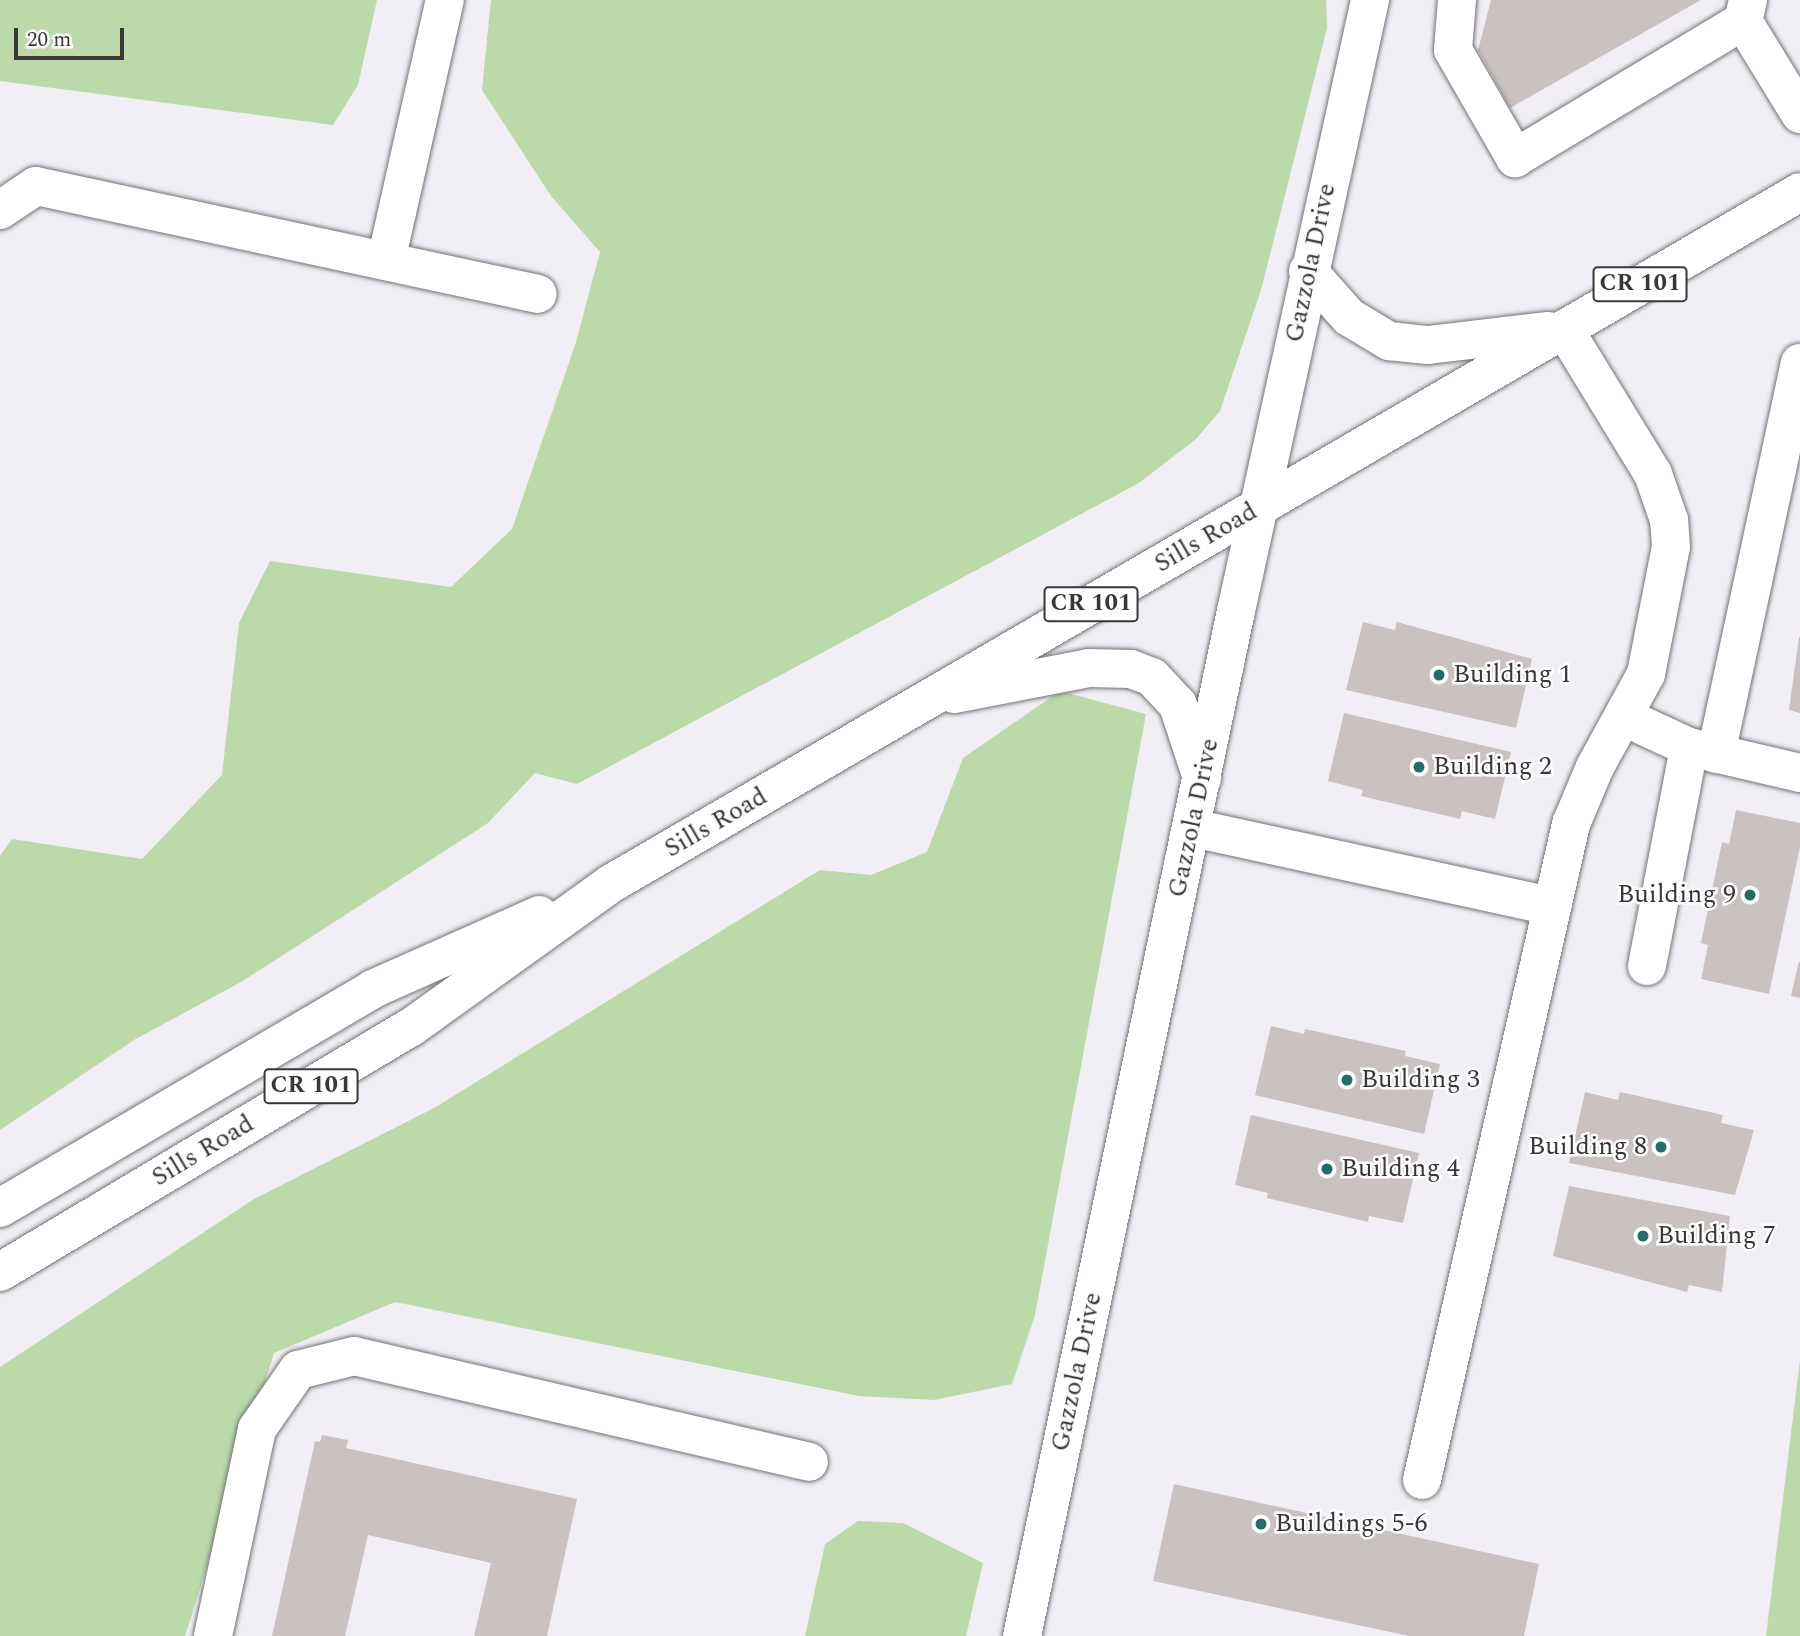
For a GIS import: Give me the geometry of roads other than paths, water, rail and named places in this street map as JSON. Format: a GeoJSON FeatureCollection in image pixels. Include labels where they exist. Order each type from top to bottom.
{"type":"FeatureCollection","features":[{"type":"Feature","properties":{"kind":"main road"},"geometry":{"type":"LineString","coordinates":[[386,261],[445,0]]}},
{"type":"Feature","properties":{"kind":"main road","name":"Gazzola Drive"},"geometry":{"type":"LineString","coordinates":[[1022,1636],[1308,271],[1370,0]]}},
{"type":"Feature","properties":{"kind":"main road"},"geometry":{"type":"LineString","coordinates":[[1457,0],[1453,50],[1515,158],[1746,11],[1800,114]]}},
{"type":"Feature","properties":{"kind":"main road"},"geometry":{"type":"LineString","coordinates":[[0,210],[36,186],[538,294]]}},
{"type":"Feature","properties":{"kind":"main road","name":"Sills Road"},"geometry":{"type":"LineString","coordinates":[[0,1272],[410,1028],[612,883],[1800,192]]}},
{"type":"Feature","properties":{"kind":"main road"},"geometry":{"type":"LineString","coordinates":[[1308,271],[1349,317],[1389,341],[1428,345],[1564,329],[1653,474],[1669,520],[1668,566],[1646,674],[1581,796],[1552,906],[1422,1480]]}},
{"type":"Feature","properties":{"kind":"main road"},"geometry":{"type":"LineString","coordinates":[[1647,966],[1800,363]]}},
{"type":"Feature","properties":{"kind":"main road"},"geometry":{"type":"LineString","coordinates":[[925,700],[1089,668],[1131,669],[1165,687],[1178,705],[1202,778]]}},
{"type":"Feature","properties":{"kind":"main road"},"geometry":{"type":"LineString","coordinates":[[1624,717],[1702,751],[1800,773]]}},
{"type":"Feature","properties":{"kind":"main road"},"geometry":{"type":"LineString","coordinates":[[1193,828],[1552,906]]}},
{"type":"Feature","properties":{"kind":"main road","name":"Sills Road"},"geometry":{"type":"LineString","coordinates":[[0,1208],[373,989],[612,883]]}},
{"type":"Feature","properties":{"kind":"main road"},"geometry":{"type":"LineString","coordinates":[[213,1636],[257,1429],[298,1370],[354,1356],[809,1462]]}},
{"type":"Feature","properties":{"kind":"place","name":"Building 1"},"geometry":{"type":"Point","coordinates":[1439,675]}},
{"type":"Feature","properties":{"kind":"place","name":"Building 2"},"geometry":{"type":"Point","coordinates":[1419,767]}},
{"type":"Feature","properties":{"kind":"place","name":"Building 9"},"geometry":{"type":"Point","coordinates":[1750,895]}},
{"type":"Feature","properties":{"kind":"place","name":"Building 3"},"geometry":{"type":"Point","coordinates":[1347,1080]}},
{"type":"Feature","properties":{"kind":"place","name":"Building 8"},"geometry":{"type":"Point","coordinates":[1661,1147]}},
{"type":"Feature","properties":{"kind":"place","name":"Building 4"},"geometry":{"type":"Point","coordinates":[1327,1169]}},
{"type":"Feature","properties":{"kind":"place","name":"Building 7"},"geometry":{"type":"Point","coordinates":[1643,1236]}},
{"type":"Feature","properties":{"kind":"place","name":"Buildings 5-6"},"geometry":{"type":"Point","coordinates":[1261,1524]}}]}
